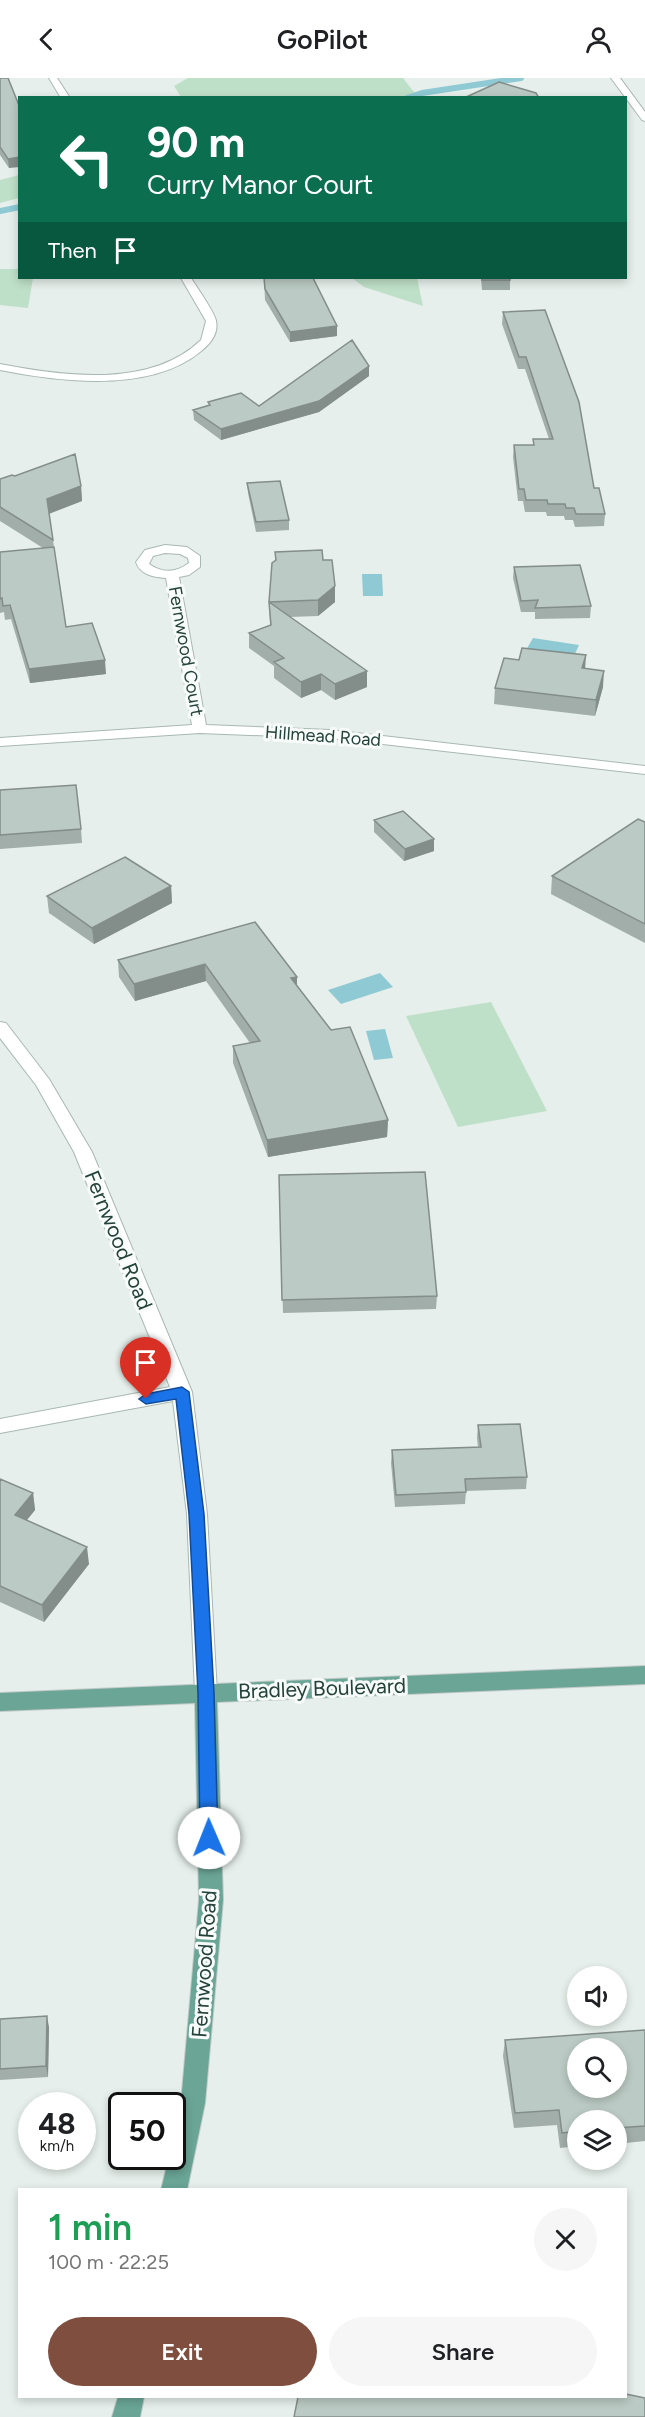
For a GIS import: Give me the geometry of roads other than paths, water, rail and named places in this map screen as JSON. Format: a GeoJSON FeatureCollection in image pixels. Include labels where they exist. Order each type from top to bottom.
{"type":"FeatureCollection","features":[{"type":"Feature","properties":{"kind":"main road","name":"Bradley Boulevard"},"geometry":{"type":"LineString","coordinates":[[0,1702],[645,1675]]}},
{"type":"Feature","properties":{"kind":"main road","name":"Fernwood Road"},"geometry":{"type":"LineString","coordinates":[[174,2188],[193,2103],[210,1900],[206,1693]]}},
{"type":"Feature","properties":{"kind":"main road"},"geometry":{"type":"LineString","coordinates":[[126,2417],[131,2398]]}},
{"type":"Feature","properties":{"kind":"street"},"geometry":{"type":"LineString","coordinates":[[53,78],[65,96]]}},
{"type":"Feature","properties":{"kind":"street"},"geometry":{"type":"LineString","coordinates":[[615,78],[633,95],[645,118]]}},
{"type":"Feature","properties":{"kind":"street"},"geometry":{"type":"LineString","coordinates":[[0,367],[23,372],[93,379],[144,373],[186,359],[207,340],[211,321],[187,279]]}},
{"type":"Feature","properties":{"kind":"street","name":"Fernwood Court"},"geometry":{"type":"LineString","coordinates":[[172,574],[200,729]]}},
{"type":"Feature","properties":{"kind":"street","name":"Hillmead Road"},"geometry":{"type":"LineString","coordinates":[[0,742],[200,729],[330,734],[645,770]]}},
{"type":"Feature","properties":{"kind":"street","name":"Fernwood Road"},"geometry":{"type":"LineString","coordinates":[[0,1027],[43,1083],[83,1152],[182,1392],[197,1514],[206,1693]]}},
{"type":"Feature","properties":{"kind":"street"},"geometry":{"type":"LineString","coordinates":[[0,1426],[182,1392]]}},
{"type":"Feature","properties":{"kind":"water"},"geometry":{"type":"Polygon","coordinates":[[[362,574],[382,574],[383,596],[363,596],[362,574]]]}},
{"type":"Feature","properties":{"kind":"water"},"geometry":{"type":"Polygon","coordinates":[[[533,638],[579,645],[573,658],[526,650],[533,638]]]}},
{"type":"Feature","properties":{"kind":"water"},"geometry":{"type":"Polygon","coordinates":[[[380,973],[393,987],[341,1004],[328,990],[380,973]]]}},
{"type":"Feature","properties":{"kind":"water"},"geometry":{"type":"Polygon","coordinates":[[[385,1029],[393,1058],[374,1060],[366,1031],[385,1029]]]}},
{"type":"Feature","properties":{"kind":"waterway"},"geometry":{"type":"LineString","coordinates":[[413,96],[521,78]]}},
{"type":"Feature","properties":{"kind":"waterway"},"geometry":{"type":"LineString","coordinates":[[0,211],[18,207]]}}]}
